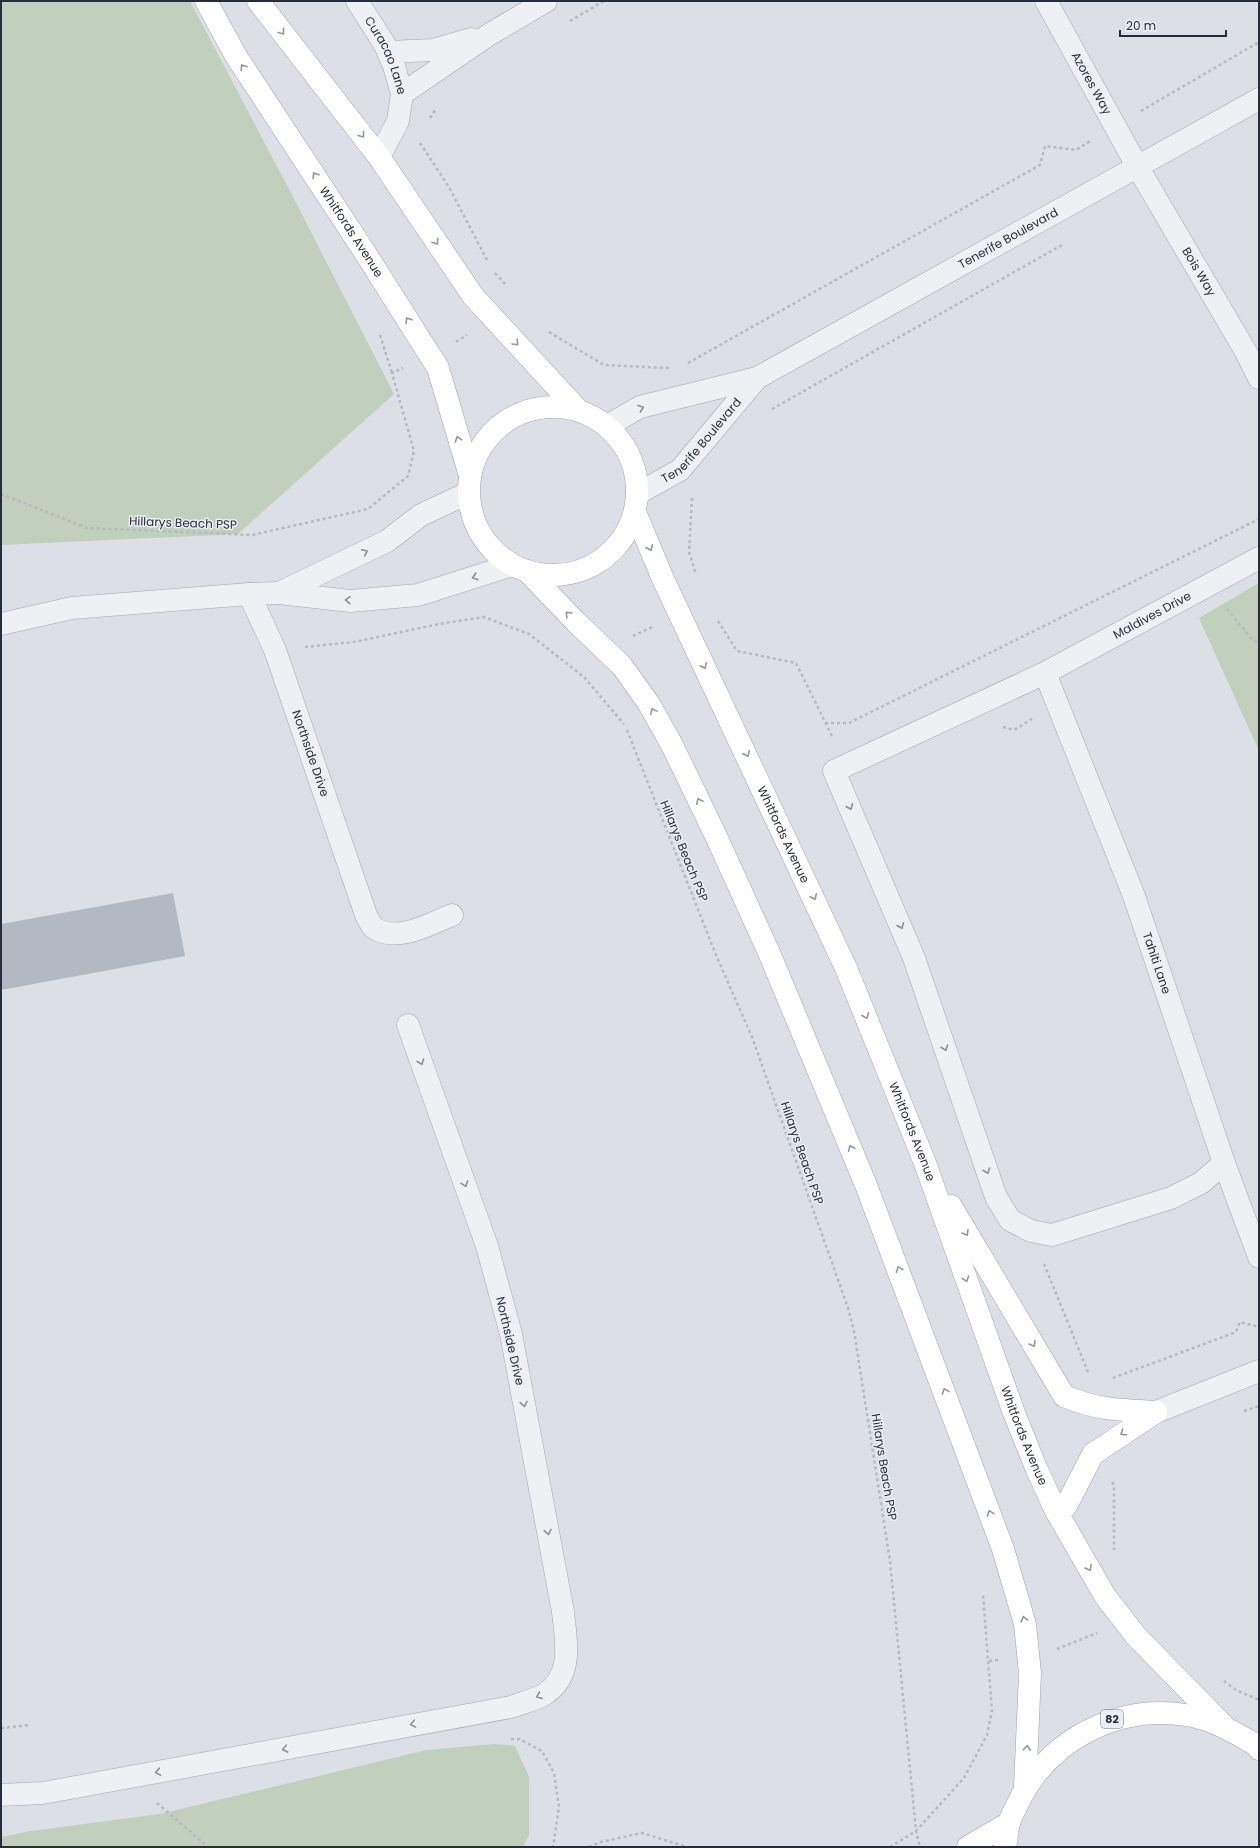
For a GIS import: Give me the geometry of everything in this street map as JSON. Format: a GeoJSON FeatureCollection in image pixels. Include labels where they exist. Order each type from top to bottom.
{"type":"FeatureCollection","features":[{"type":"Feature","properties":{"kind":"main road","name":"Whitfords Avenue"},"geometry":{"type":"LineString","coordinates":[[206,1],[236,56],[370,260],[438,368],[469,484],[474,522],[489,547],[520,568]]}},
{"type":"Feature","properties":{"kind":"main road"},"geometry":{"type":"LineString","coordinates":[[258,1],[379,157],[473,296],[577,409],[607,426]]}},
{"type":"Feature","properties":{"kind":"main road"},"geometry":{"type":"LineString","coordinates":[[469,484],[478,451],[495,430],[517,415],[542,407],[577,409]]}},
{"type":"Feature","properties":{"kind":"main road","name":"Whitfords Avenue"},"geometry":{"type":"LineString","coordinates":[[607,426],[624,446],[634,468],[636,503],[680,615],[846,968],[925,1163],[1014,1413],[1037,1470],[1056,1511],[1105,1596],[1125,1622],[1136,1636],[1223,1725]]}},
{"type":"Feature","properties":{"kind":"main road"},"geometry":{"type":"LineString","coordinates":[[520,568],[554,575],[581,571],[606,557],[624,537],[636,503]]}},
{"type":"Feature","properties":{"kind":"main road"},"geometry":{"type":"LineString","coordinates":[[520,568],[622,666],[650,704],[672,745],[770,955],[866,1185],[1003,1549],[1025,1624],[1030,1673],[1025,1787]]}},
{"type":"Feature","properties":{"kind":"main road"},"geometry":{"type":"LineString","coordinates":[[925,1163],[1064,1396],[1084,1405],[1112,1410],[1156,1412]]}},
{"type":"Feature","properties":{"kind":"main road"},"geometry":{"type":"LineString","coordinates":[[1056,1511],[1066,1506],[1093,1454],[1156,1412]]}},
{"type":"Feature","properties":{"kind":"main road","name":"82"},"geometry":{"type":"LineString","coordinates":[[1006,1847],[1009,1822],[1025,1787],[1049,1758],[1078,1735],[1112,1720],[1149,1712],[1187,1715],[1223,1725],[1258,1746]]}},
{"type":"Feature","properties":{"kind":"main road"},"geometry":{"type":"LineString","coordinates":[[968,1847],[1009,1822]]}},
{"type":"Feature","properties":{"kind":"street","name":"Curacao Lane"},"geometry":{"type":"LineString","coordinates":[[357,1],[388,52],[394,66],[402,94],[398,121],[379,157]]}},
{"type":"Feature","properties":{"kind":"street"},"geometry":{"type":"LineString","coordinates":[[402,94],[490,34],[546,1]]}},
{"type":"Feature","properties":{"kind":"street","name":"Azores Way"},"geometry":{"type":"LineString","coordinates":[[1046,1],[1137,166]]}},
{"type":"Feature","properties":{"kind":"street"},"geometry":{"type":"LineString","coordinates":[[388,52],[433,50],[490,34]]}},
{"type":"Feature","properties":{"kind":"street","name":"Tenerife Boulevard"},"geometry":{"type":"LineString","coordinates":[[607,426],[640,407],[757,378],[1259,98]]}},
{"type":"Feature","properties":{"kind":"street","name":"Bois Way"},"geometry":{"type":"LineString","coordinates":[[1137,166],[1252,348],[1259,378]]}},
{"type":"Feature","properties":{"kind":"street","name":"Tenerife Boulevard"},"geometry":{"type":"LineString","coordinates":[[636,503],[680,470],[757,378]]}},
{"type":"Feature","properties":{"kind":"street"},"geometry":{"type":"LineString","coordinates":[[279,593],[387,541],[421,515],[469,484]]}},
{"type":"Feature","properties":{"kind":"street","name":"Maldives Drive"},"geometry":{"type":"LineString","coordinates":[[1224,1163],[1201,1183],[1171,1198],[1052,1235],[1031,1231],[1010,1220],[996,1197],[914,958],[834,771],[1045,673],[1259,558]]}},
{"type":"Feature","properties":{"kind":"street"},"geometry":{"type":"LineString","coordinates":[[1,624],[72,608],[249,594],[279,593],[350,601],[418,595],[520,568]]}},
{"type":"Feature","properties":{"kind":"street","name":"Northside Drive"},"geometry":{"type":"LineString","coordinates":[[249,594],[275,650],[366,915],[373,927],[385,932],[406,933],[452,915]]}},
{"type":"Feature","properties":{"kind":"street","name":"Tahiti Lane"},"geometry":{"type":"LineString","coordinates":[[1045,673],[1134,896],[1224,1163],[1259,1257]]}},
{"type":"Feature","properties":{"kind":"street","name":"Northside Drive"},"geometry":{"type":"LineString","coordinates":[[1,1795],[43,1793],[511,1707],[545,1694],[558,1682],[568,1654],[562,1612],[511,1334],[487,1246],[408,1025]]}},
{"type":"Feature","properties":{"kind":"street"},"geometry":{"type":"LineString","coordinates":[[1156,1412],[1259,1371]]}},
{"type":"Feature","properties":{"kind":"path"},"geometry":{"type":"LineString","coordinates":[[685,364],[1040,165],[1045,146],[1076,150],[1259,42]]}},
{"type":"Feature","properties":{"kind":"path"},"geometry":{"type":"LineString","coordinates":[[398,121],[417,138],[449,187],[492,268],[509,288]]}},
{"type":"Feature","properties":{"kind":"path"},"geometry":{"type":"LineString","coordinates":[[768,411],[1064,244]]}},
{"type":"Feature","properties":{"kind":"path"},"geometry":{"type":"LineString","coordinates":[[546,331],[604,365],[671,368]]}},
{"type":"Feature","properties":{"kind":"path","name":"Hillarys Beach PSP"},"geometry":{"type":"LineString","coordinates":[[1,494],[87,528],[244,535],[252,535],[368,509]]}},
{"type":"Feature","properties":{"kind":"path"},"geometry":{"type":"LineString","coordinates":[[825,723],[849,724],[1259,519]]}},
{"type":"Feature","properties":{"kind":"path"},"geometry":{"type":"LineString","coordinates":[[584,677],[626,639],[680,615]]}},
{"type":"Feature","properties":{"kind":"path","name":"Hillarys Beach PSP"},"geometry":{"type":"LineString","coordinates":[[318,646],[354,642],[439,624],[484,617],[529,634],[584,677],[626,726],[716,955],[752,1037],[848,1308],[854,1331],[890,1561],[916,1831],[920,1847]]}},
{"type":"Feature","properties":{"kind":"path"},"geometry":{"type":"LineString","coordinates":[[1108,1380],[1236,1332],[1240,1322],[1259,1327]]}},
{"type":"Feature","properties":{"kind":"path"},"geometry":{"type":"LineString","coordinates":[[1088,1372],[1094,1374]]}},
{"type":"Feature","properties":{"kind":"path"},"geometry":{"type":"LineString","coordinates":[[1110,1479],[1114,1485],[1114,1556]]}},
{"type":"Feature","properties":{"kind":"path"},"geometry":{"type":"LineString","coordinates":[[890,1847],[916,1831],[964,1778],[987,1735],[992,1711],[989,1661],[1048,1652],[1125,1622]]}},
{"type":"Feature","properties":{"kind":"path"},"geometry":{"type":"LineString","coordinates":[[1,1728],[31,1725]]}},
{"type":"Feature","properties":{"kind":"path"},"geometry":{"type":"LineString","coordinates":[[519,1739],[542,1751],[554,1773],[559,1807],[553,1847]]}},
{"type":"Feature","properties":{"kind":"path"},"geometry":{"type":"LineString","coordinates":[[151,1798],[208,1847]]}},
{"type":"Feature","properties":{"kind":"path"},"geometry":{"type":"LineString","coordinates":[[589,1847],[600,1842],[642,1833],[687,1847]]}},
{"type":"Feature","properties":{"kind":"green space"},"geometry":{"type":"Polygon","coordinates":[[[1,1],[190,1],[394,394],[238,534],[1,545],[1,1]]]}},
{"type":"Feature","properties":{"kind":"green space"},"geometry":{"type":"Polygon","coordinates":[[[1259,583],[1259,751],[1199,618],[1259,583]]]}},
{"type":"Feature","properties":{"kind":"green space"},"geometry":{"type":"Polygon","coordinates":[[[494,1744],[515,1746],[529,1777],[529,1835],[523,1847],[1,1847],[1,1837],[31,1831],[160,1814],[427,1750],[494,1744]]]}},
{"type":"Feature","properties":{"kind":"building"},"geometry":{"type":"Polygon","coordinates":[[[173,893],[185,956],[1,990],[1,924],[173,893]]]}}]}
